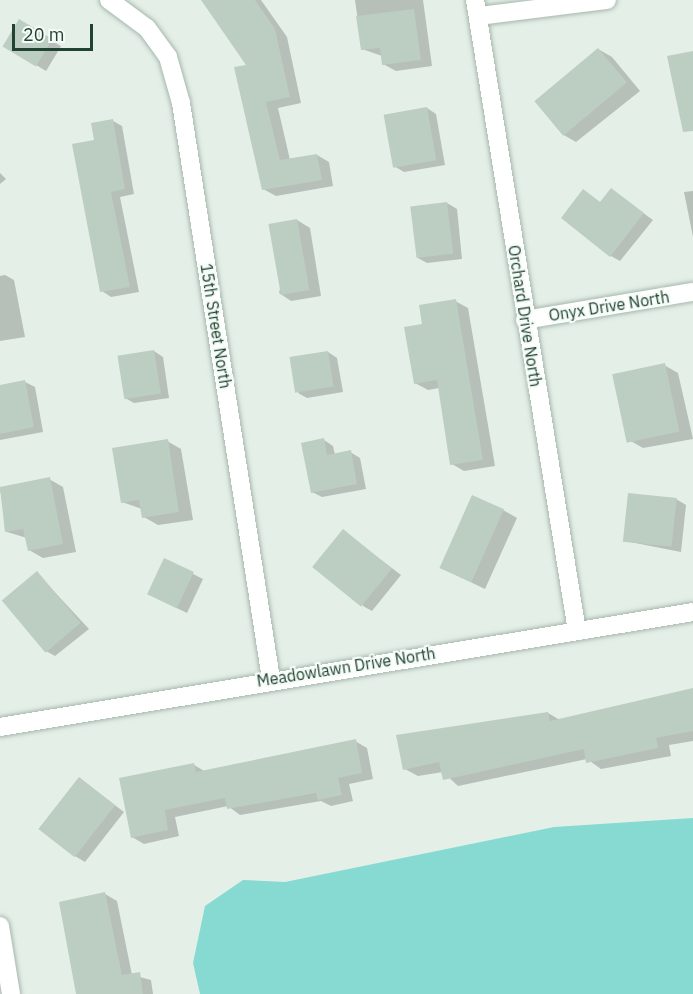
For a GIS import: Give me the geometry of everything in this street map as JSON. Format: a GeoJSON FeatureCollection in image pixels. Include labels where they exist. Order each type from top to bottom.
{"type":"FeatureCollection","features":[{"type":"Feature","properties":{"kind":"street","name":"15th Street North"},"geometry":{"type":"LineString","coordinates":[[109,0],[147,28],[168,57],[181,103],[271,679]]}},
{"type":"Feature","properties":{"kind":"street"},"geometry":{"type":"LineString","coordinates":[[477,8],[607,0]]}},
{"type":"Feature","properties":{"kind":"street","name":"Orchard Drive North"},"geometry":{"type":"LineString","coordinates":[[477,8],[525,320],[578,632]]}},
{"type":"Feature","properties":{"kind":"street","name":"Onyx Drive North"},"geometry":{"type":"LineString","coordinates":[[525,320],[693,292]]}},
{"type":"Feature","properties":{"kind":"street","name":"Meadowlawn Drive North"},"geometry":{"type":"LineString","coordinates":[[0,727],[271,679],[693,612]]}},
{"type":"Feature","properties":{"kind":"street"},"geometry":{"type":"LineString","coordinates":[[0,926],[11,994]]}},
{"type":"Feature","properties":{"kind":"water"},"geometry":{"type":"Polygon","coordinates":[[[693,818],[693,994],[200,994],[193,963],[205,906],[243,880],[285,882],[554,827],[693,818]]]}},
{"type":"Feature","properties":{"kind":"building"},"geometry":{"type":"Polygon","coordinates":[[[201,0],[255,0],[275,29],[290,97],[266,102],[280,160],[317,154],[322,180],[262,190],[234,67],[246,65],[201,0]]]}},
{"type":"Feature","properties":{"kind":"building"},"geometry":{"type":"Polygon","coordinates":[[[414,9],[421,60],[382,65],[380,48],[361,50],[356,16],[414,9]]]}},
{"type":"Feature","properties":{"kind":"building"},"geometry":{"type":"Polygon","coordinates":[[[19,19],[52,39],[36,67],[3,46],[19,19]]]}},
{"type":"Feature","properties":{"kind":"building"},"geometry":{"type":"Polygon","coordinates":[[[598,48],[627,82],[563,136],[534,101],[598,48]]]}},
{"type":"Feature","properties":{"kind":"building"},"geometry":{"type":"Polygon","coordinates":[[[693,51],[693,131],[683,132],[667,56],[693,51]]]}},
{"type":"Feature","properties":{"kind":"building"},"geometry":{"type":"Polygon","coordinates":[[[427,107],[436,160],[393,168],[384,115],[427,107]]]}},
{"type":"Feature","properties":{"kind":"building"},"geometry":{"type":"Polygon","coordinates":[[[113,119],[125,189],[111,192],[130,287],[100,292],[72,144],[94,140],[91,123],[113,119]]]}},
{"type":"Feature","properties":{"kind":"building"},"geometry":{"type":"Polygon","coordinates":[[[611,188],[644,213],[610,257],[561,218],[583,189],[600,202],[611,188]]]}},
{"type":"Feature","properties":{"kind":"building"},"geometry":{"type":"Polygon","coordinates":[[[447,202],[453,254],[417,258],[410,207],[447,202]]]}},
{"type":"Feature","properties":{"kind":"building"},"geometry":{"type":"Polygon","coordinates":[[[297,219],[310,290],[281,295],[268,224],[297,219]]]}},
{"type":"Feature","properties":{"kind":"building"},"geometry":{"type":"Polygon","coordinates":[[[456,299],[483,460],[450,465],[437,380],[414,384],[404,327],[422,324],[419,305],[456,299]]]}},
{"type":"Feature","properties":{"kind":"building"},"geometry":{"type":"Polygon","coordinates":[[[154,350],[161,393],[124,399],[117,356],[154,350]]]}},
{"type":"Feature","properties":{"kind":"building"},"geometry":{"type":"Polygon","coordinates":[[[328,351],[334,387],[295,393],[289,357],[328,351]]]}},
{"type":"Feature","properties":{"kind":"building"},"geometry":{"type":"Polygon","coordinates":[[[665,363],[680,431],[627,443],[612,374],[665,363]]]}},
{"type":"Feature","properties":{"kind":"building"},"geometry":{"type":"Polygon","coordinates":[[[25,380],[34,427],[0,434],[0,385],[25,380]]]}},
{"type":"Feature","properties":{"kind":"building"},"geometry":{"type":"Polygon","coordinates":[[[324,438],[327,455],[351,450],[357,484],[311,493],[301,443],[324,438]]]}},
{"type":"Feature","properties":{"kind":"building"},"geometry":{"type":"Polygon","coordinates":[[[168,439],[179,512],[142,518],[139,500],[121,503],[112,448],[168,439]]]}},
{"type":"Feature","properties":{"kind":"building"},"geometry":{"type":"Polygon","coordinates":[[[50,477],[63,544],[28,551],[23,529],[5,532],[0,487],[50,477]]]}},
{"type":"Feature","properties":{"kind":"building"},"geometry":{"type":"Polygon","coordinates":[[[628,493],[677,498],[672,547],[623,542],[628,493]]]}},
{"type":"Feature","properties":{"kind":"building"},"geometry":{"type":"Polygon","coordinates":[[[472,495],[504,509],[471,582],[439,568],[472,495]]]}},
{"type":"Feature","properties":{"kind":"building"},"geometry":{"type":"Polygon","coordinates":[[[343,529],[392,569],[361,607],[312,567],[343,529]]]}},
{"type":"Feature","properties":{"kind":"building"},"geometry":{"type":"Polygon","coordinates":[[[164,558],[194,572],[177,608],[147,594],[164,558]]]}},
{"type":"Feature","properties":{"kind":"building"},"geometry":{"type":"Polygon","coordinates":[[[37,571],[81,623],[45,653],[2,601],[37,571]]]}},
{"type":"Feature","properties":{"kind":"building"},"geometry":{"type":"Polygon","coordinates":[[[693,688],[693,731],[656,738],[658,748],[586,763],[584,749],[443,780],[439,762],[403,770],[396,735],[548,712],[550,721],[693,688]]]}},
{"type":"Feature","properties":{"kind":"building"},"geometry":{"type":"Polygon","coordinates":[[[356,739],[362,773],[338,778],[342,795],[318,800],[316,793],[227,809],[225,798],[165,810],[168,830],[131,838],[119,778],[194,763],[196,772],[356,739]]]}},
{"type":"Feature","properties":{"kind":"building"},"geometry":{"type":"Polygon","coordinates":[[[79,777],[115,805],[75,857],[38,829],[79,777]]]}},
{"type":"Feature","properties":{"kind":"building"},"geometry":{"type":"Polygon","coordinates":[[[105,892],[122,975],[140,972],[143,994],[76,994],[59,902],[105,892]]]}}]}
